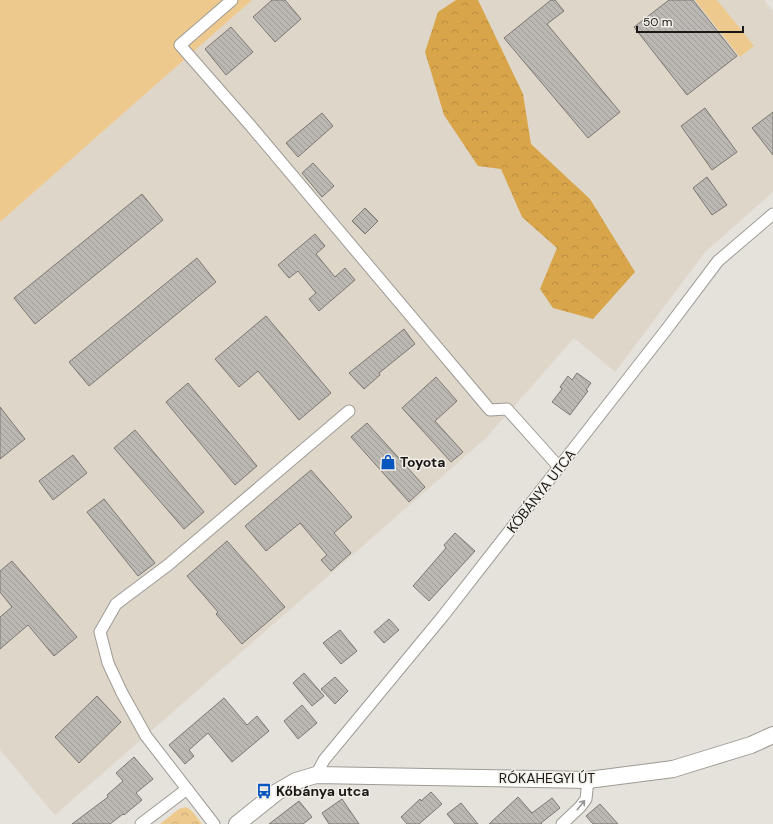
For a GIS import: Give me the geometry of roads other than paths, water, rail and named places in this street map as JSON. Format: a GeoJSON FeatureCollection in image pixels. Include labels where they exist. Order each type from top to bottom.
{"type":"FeatureCollection","features":[{"type":"Feature","properties":{"kind":"street"},"geometry":{"type":"LineString","coordinates":[[232,0],[180,45],[255,131],[490,410],[507,409],[559,467]]}},
{"type":"Feature","properties":{"kind":"street","name":"KŐBÁNYA UTCA"},"geometry":{"type":"LineString","coordinates":[[316,775],[324,760],[444,616],[718,261],[773,214]]}},
{"type":"Feature","properties":{"kind":"street"},"geometry":{"type":"LineString","coordinates":[[214,824],[143,730],[122,693],[108,663],[100,632],[116,604],[168,565],[349,411]]}},
{"type":"Feature","properties":{"kind":"street","name":"RÓKAHEGYI ÚT"},"geometry":{"type":"LineString","coordinates":[[237,824],[277,792],[296,780],[316,775],[588,780],[673,769],[752,745],[773,735]]}},
{"type":"Feature","properties":{"kind":"street"},"geometry":{"type":"LineString","coordinates":[[562,824],[580,807],[586,799],[588,780]]}},
{"type":"Feature","properties":{"kind":"street"},"geometry":{"type":"LineString","coordinates":[[141,824],[187,788]]}},
{"type":"Feature","properties":{"kind":"place","name":"Toyota"},"geometry":{"type":"Point","coordinates":[388,462]}},
{"type":"Feature","properties":{"kind":"place","name":"Kőbánya utca"},"geometry":{"type":"Point","coordinates":[264,791]}}]}
